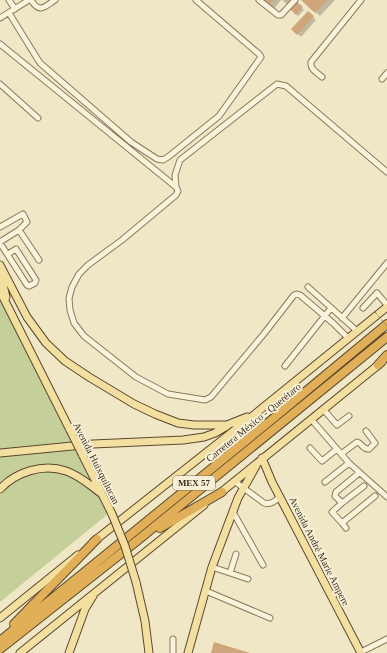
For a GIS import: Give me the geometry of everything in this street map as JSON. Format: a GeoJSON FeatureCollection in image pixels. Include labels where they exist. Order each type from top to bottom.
{"type":"FeatureCollection","features":[{"type":"Feature","properties":{"kind":"highway","name":"Carretera México - Querétaro"},"geometry":{"type":"LineString","coordinates":[[0,639],[387,325]]}},
{"type":"Feature","properties":{"kind":"highway","name":"Carretera México - Querétaro"},"geometry":{"type":"LineString","coordinates":[[0,649],[138,540],[387,337]]}},
{"type":"Feature","properties":{"kind":"highway"},"geometry":{"type":"LineString","coordinates":[[378,366],[387,356]]}},
{"type":"Feature","properties":{"kind":"highway"},"geometry":{"type":"LineString","coordinates":[[138,540],[222,492]]}},
{"type":"Feature","properties":{"kind":"highway"},"geometry":{"type":"LineString","coordinates":[[0,639],[97,539]]}},
{"type":"Feature","properties":{"kind":"main road"},"geometry":{"type":"LineString","coordinates":[[0,265],[27,317],[46,343],[65,361],[134,404],[155,414],[178,423],[194,425],[227,425]]}},
{"type":"Feature","properties":{"kind":"main road"},"geometry":{"type":"LineString","coordinates":[[0,273],[9,309]]}},
{"type":"Feature","properties":{"kind":"main road","name":"Avenida Huixquilucan"},"geometry":{"type":"LineString","coordinates":[[0,291],[112,514],[128,552],[145,621],[149,653]]}},
{"type":"Feature","properties":{"kind":"main road"},"geometry":{"type":"LineString","coordinates":[[0,618],[255,414],[387,306]]}},
{"type":"Feature","properties":{"kind":"main road"},"geometry":{"type":"LineString","coordinates":[[20,653],[378,366]]}},
{"type":"Feature","properties":{"kind":"main road"},"geometry":{"type":"LineString","coordinates":[[0,453],[93,444],[183,440],[204,437],[227,425],[255,414]]}},
{"type":"Feature","properties":{"kind":"main road"},"geometry":{"type":"LineString","coordinates":[[188,653],[212,567],[238,498],[260,460]]}},
{"type":"Feature","properties":{"kind":"main road","name":"Avenida André Marie Ampere"},"geometry":{"type":"LineString","coordinates":[[260,460],[361,653]]}},
{"type":"Feature","properties":{"kind":"main road"},"geometry":{"type":"LineString","coordinates":[[0,489],[11,479],[21,474],[32,470],[54,469],[73,474],[102,494]]}},
{"type":"Feature","properties":{"kind":"main road"},"geometry":{"type":"LineString","coordinates":[[69,653],[85,609],[96,592]]}},
{"type":"Feature","properties":{"kind":"street"},"geometry":{"type":"LineString","coordinates":[[9,0],[15,9]]}},
{"type":"Feature","properties":{"kind":"street"},"geometry":{"type":"LineString","coordinates":[[0,18],[30,0],[35,7],[41,9],[55,0]]}},
{"type":"Feature","properties":{"kind":"street"},"geometry":{"type":"LineString","coordinates":[[9,13],[40,62],[131,142],[157,159],[163,160],[219,116],[261,57],[196,0]]}},
{"type":"Feature","properties":{"kind":"street"},"geometry":{"type":"LineString","coordinates":[[259,0],[278,15],[281,15],[294,0]]}},
{"type":"Feature","properties":{"kind":"street"},"geometry":{"type":"LineString","coordinates":[[322,77],[312,69],[310,66],[311,62],[361,0]]}},
{"type":"Feature","properties":{"kind":"street"},"geometry":{"type":"LineString","coordinates":[[0,44],[176,187]]}},
{"type":"Feature","properties":{"kind":"street"},"geometry":{"type":"LineString","coordinates":[[382,79],[387,73]]}},
{"type":"Feature","properties":{"kind":"street"},"geometry":{"type":"LineString","coordinates":[[0,84],[38,118]]}},
{"type":"Feature","properties":{"kind":"street"},"geometry":{"type":"LineString","coordinates":[[348,338],[300,295],[294,295],[211,397],[205,400],[168,394],[136,378],[84,336],[74,323],[70,310],[69,298],[72,287],[79,274],[88,264],[122,240],[176,195],[178,191],[176,187],[175,175],[180,160],[278,84],[286,86],[387,172]]}},
{"type":"Feature","properties":{"kind":"street"},"geometry":{"type":"LineString","coordinates":[[0,227],[22,214],[28,222],[20,230],[0,243],[28,286],[35,283],[36,280],[16,250],[8,254]]}},
{"type":"Feature","properties":{"kind":"street"},"geometry":{"type":"LineString","coordinates":[[20,230],[39,260]]}},
{"type":"Feature","properties":{"kind":"street"},"geometry":{"type":"LineString","coordinates":[[342,318],[387,263]]}},
{"type":"Feature","properties":{"kind":"street"},"geometry":{"type":"LineString","coordinates":[[308,287],[357,331]]}},
{"type":"Feature","properties":{"kind":"street"},"geometry":{"type":"LineString","coordinates":[[363,308],[377,293],[387,306]]}},
{"type":"Feature","properties":{"kind":"street"},"geometry":{"type":"LineString","coordinates":[[285,366],[331,308]]}},
{"type":"Feature","properties":{"kind":"street"},"geometry":{"type":"LineString","coordinates":[[323,409],[337,425],[349,416]]}},
{"type":"Feature","properties":{"kind":"street"},"geometry":{"type":"LineString","coordinates":[[311,419],[349,463],[387,497]]}},
{"type":"Feature","properties":{"kind":"street"},"geometry":{"type":"LineString","coordinates":[[310,448],[322,461],[357,442],[364,449],[369,449],[375,442],[366,431]]}},
{"type":"Feature","properties":{"kind":"street"},"geometry":{"type":"LineString","coordinates":[[325,482],[349,463]]}},
{"type":"Feature","properties":{"kind":"street"},"geometry":{"type":"LineString","coordinates":[[342,503],[335,494],[359,473]]}},
{"type":"Feature","properties":{"kind":"street"},"geometry":{"type":"LineString","coordinates":[[234,481],[264,503],[268,504],[280,497]]}},
{"type":"Feature","properties":{"kind":"street"},"geometry":{"type":"LineString","coordinates":[[346,528],[332,512],[364,486]]}},
{"type":"Feature","properties":{"kind":"street"},"geometry":{"type":"LineString","coordinates":[[342,523],[375,496]]}},
{"type":"Feature","properties":{"kind":"street"},"geometry":{"type":"LineString","coordinates":[[233,512],[263,565]]}},
{"type":"Feature","properties":{"kind":"street"},"geometry":{"type":"LineString","coordinates":[[230,573],[236,554]]}},
{"type":"Feature","properties":{"kind":"street"},"geometry":{"type":"LineString","coordinates":[[212,567],[248,579]]}},
{"type":"Feature","properties":{"kind":"street"},"geometry":{"type":"LineString","coordinates":[[206,591],[270,618]]}},
{"type":"Feature","properties":{"kind":"street"},"geometry":{"type":"LineString","coordinates":[[173,639],[173,653]]}},
{"type":"Feature","properties":{"kind":"street"},"geometry":{"type":"LineString","coordinates":[[361,653],[387,639]]}},
{"type":"Feature","properties":{"kind":"path"},"geometry":{"type":"LineString","coordinates":[[375,312],[387,325]]}},
{"type":"Feature","properties":{"kind":"green space"},"geometry":{"type":"Polygon","coordinates":[[[0,286],[108,514],[0,602],[0,286]]]}},
{"type":"Feature","properties":{"kind":"building"},"geometry":{"type":"Polygon","coordinates":[[[261,0],[274,0],[268,6],[261,0]]]}},
{"type":"Feature","properties":{"kind":"building"},"geometry":{"type":"Polygon","coordinates":[[[301,0],[327,0],[315,13],[301,0]]]}},
{"type":"Feature","properties":{"kind":"building"},"geometry":{"type":"Polygon","coordinates":[[[296,1],[303,7],[296,15],[290,9],[296,1]]]}},
{"type":"Feature","properties":{"kind":"building"},"geometry":{"type":"Polygon","coordinates":[[[308,11],[314,16],[297,35],[291,29],[308,11]]]}},
{"type":"Feature","properties":{"kind":"building"},"geometry":{"type":"Polygon","coordinates":[[[214,642],[250,653],[211,653],[214,642]]]}}]}
